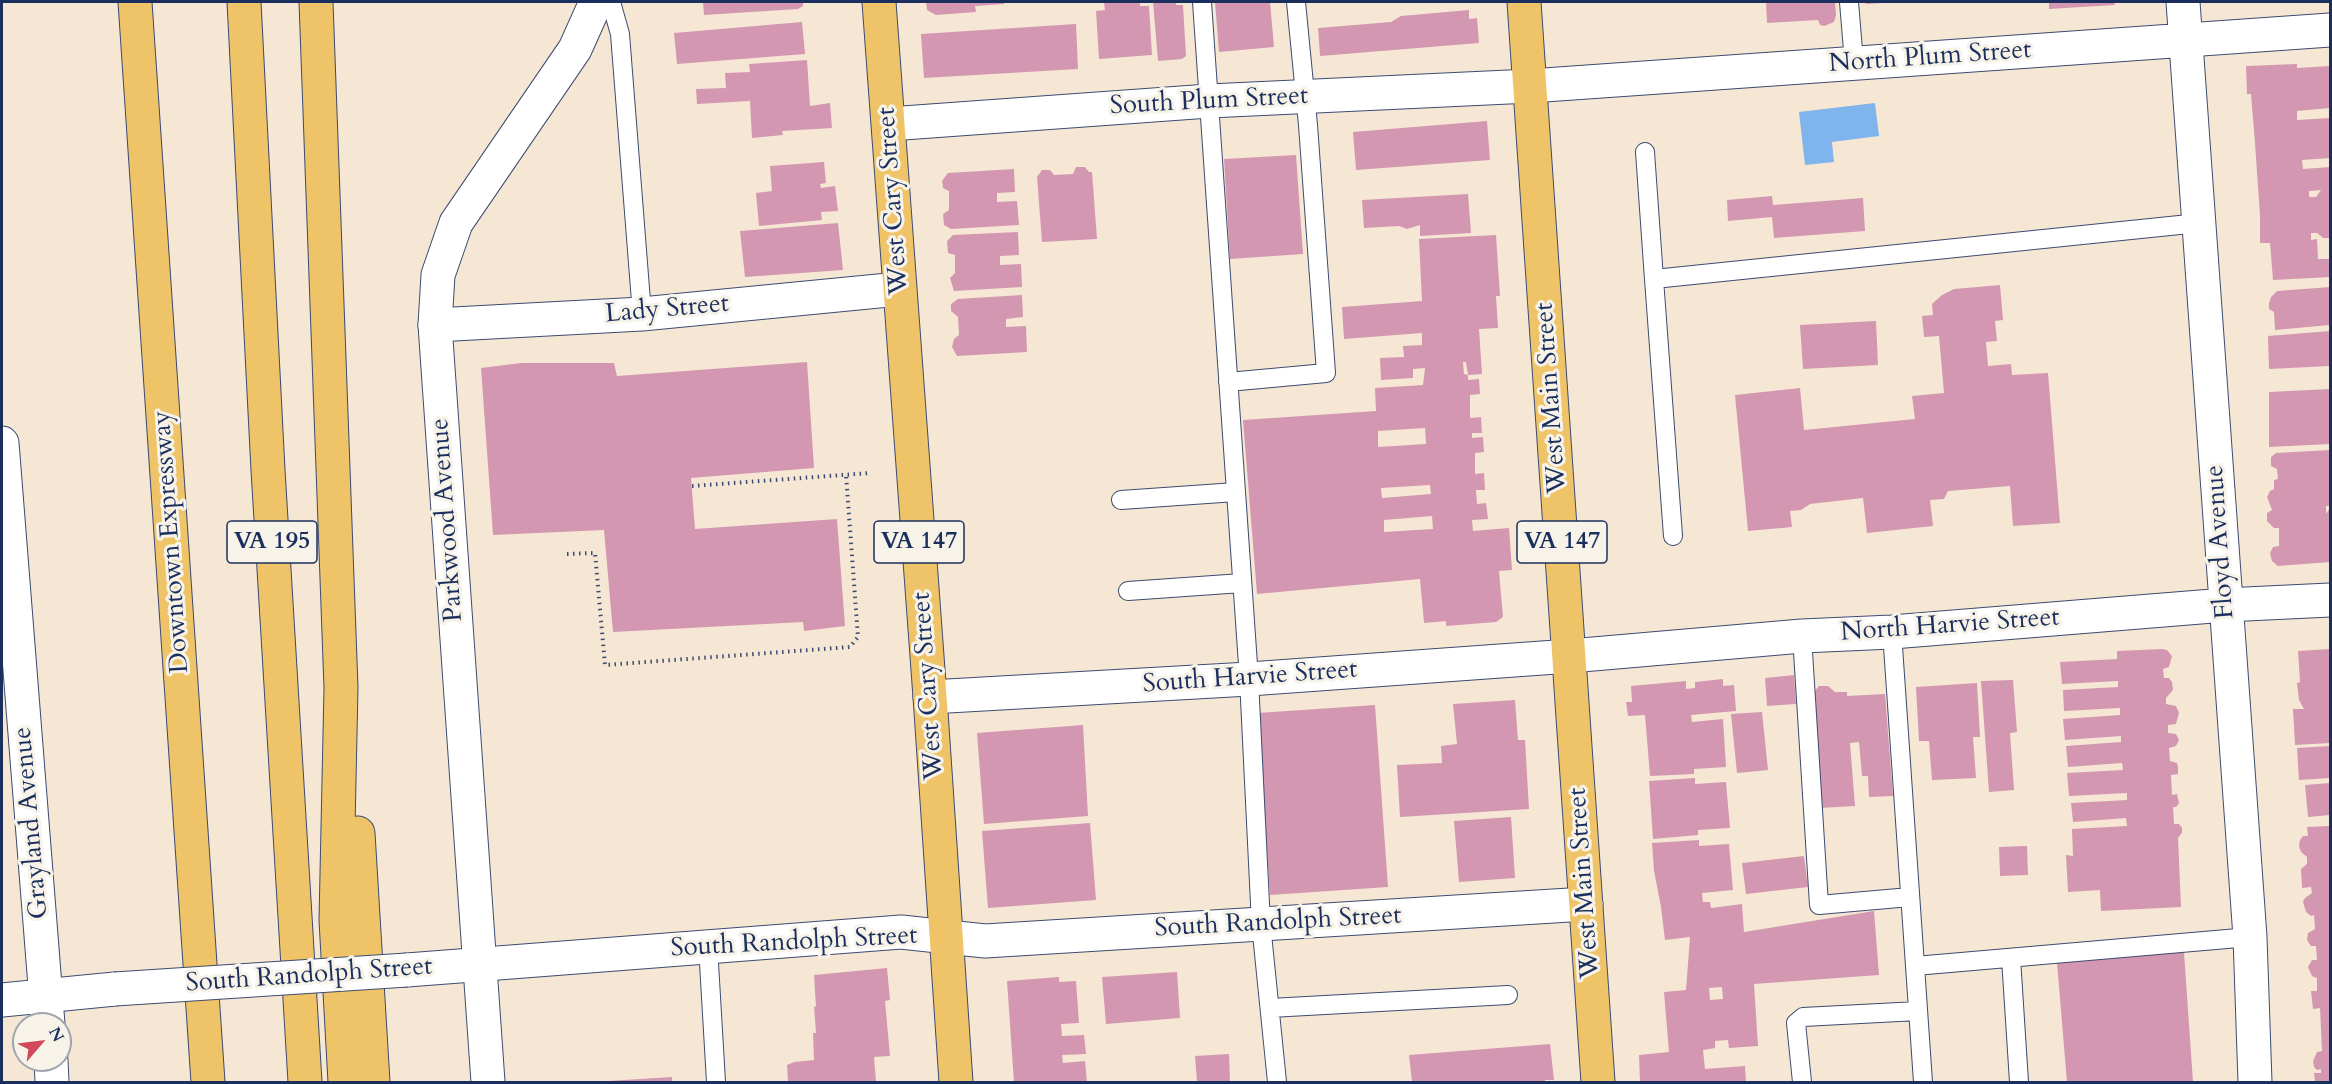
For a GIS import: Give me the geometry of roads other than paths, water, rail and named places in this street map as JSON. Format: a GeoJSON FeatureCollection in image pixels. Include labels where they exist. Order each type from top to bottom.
{"type":"FeatureCollection","features":[{"type":"Feature","properties":{"kind":"main road","name":"Downtown Expressway"},"geometry":{"type":"LineString","coordinates":[[135,2],[208,1083]]}},
{"type":"Feature","properties":{"kind":"main road","name":"VA 195"},"geometry":{"type":"LineString","coordinates":[[244,2],[268,470],[305,1083]]}},
{"type":"Feature","properties":{"kind":"main road"},"geometry":{"type":"LineString","coordinates":[[316,2],[341,688],[336,920],[345,1083]]}},
{"type":"Feature","properties":{"kind":"main road","name":"West Cary Street"},"geometry":{"type":"LineString","coordinates":[[879,2],[956,1083]]}},
{"type":"Feature","properties":{"kind":"main road","name":"West Main Street"},"geometry":{"type":"LineString","coordinates":[[1524,2],[1598,1083]]}},
{"type":"Feature","properties":{"kind":"main road"},"geometry":{"type":"LineString","coordinates":[[341,688],[357,818],[373,1083]]}},
{"type":"Feature","properties":{"kind":"street","name":"Parkwood Avenue"},"geometry":{"type":"LineString","coordinates":[[488,1083],[435,325],[438,275],[456,224],[575,49],[596,2]]}},
{"type":"Feature","properties":{"kind":"street","name":"Floyd Avenue"},"geometry":{"type":"LineString","coordinates":[[2183,2],[2250,937],[2255,1083]]}},
{"type":"Feature","properties":{"kind":"street","name":"North Plum Street"},"geometry":{"type":"LineString","coordinates":[[1530,86],[2331,30]]}},
{"type":"Feature","properties":{"kind":"street","name":"South Plum Street"},"geometry":{"type":"LineString","coordinates":[[889,123],[1209,101],[1530,86]]}},
{"type":"Feature","properties":{"kind":"street","name":"Lady Street"},"geometry":{"type":"LineString","coordinates":[[435,325],[642,314],[899,289]]}},
{"type":"Feature","properties":{"kind":"street","name":"Grayland Avenue"},"geometry":{"type":"LineString","coordinates":[[2,443],[4,512],[47,1009]]}},
{"type":"Feature","properties":{"kind":"street","name":"North Harvie Street"},"geometry":{"type":"LineString","coordinates":[[1570,656],[1802,636],[1892,632],[2225,605],[2331,600]]}},
{"type":"Feature","properties":{"kind":"street","name":"South Harvie Street"},"geometry":{"type":"LineString","coordinates":[[930,697],[1570,656]]}},
{"type":"Feature","properties":{"kind":"street","name":"South Randolph Street"},"geometry":{"type":"LineString","coordinates":[[2,1000],[47,1009],[115,989],[407,970],[901,932],[985,941],[1586,904]]}},
{"type":"Feature","properties":{"kind":"lane"},"geometry":{"type":"LineString","coordinates":[[611,2],[620,34],[642,314]]}},
{"type":"Feature","properties":{"kind":"lane"},"geometry":{"type":"LineString","coordinates":[[1202,2],[1249,678],[1261,924],[1277,1083]]}},
{"type":"Feature","properties":{"kind":"lane"},"geometry":{"type":"LineString","coordinates":[[1228,382],[1326,373],[1306,96],[1296,2]]}},
{"type":"Feature","properties":{"kind":"lane"},"geometry":{"type":"LineString","coordinates":[[1849,2],[1854,62]]}},
{"type":"Feature","properties":{"kind":"lane"},"geometry":{"type":"LineString","coordinates":[[1645,152],[1673,536]]}},
{"type":"Feature","properties":{"kind":"lane"},"geometry":{"type":"LineString","coordinates":[[1654,279],[2199,223]]}},
{"type":"Feature","properties":{"kind":"lane"},"geometry":{"type":"LineString","coordinates":[[1121,500],[1236,492]]}},
{"type":"Feature","properties":{"kind":"lane"},"geometry":{"type":"LineString","coordinates":[[1128,591],[1242,583]]}},
{"type":"Feature","properties":{"kind":"lane"},"geometry":{"type":"LineString","coordinates":[[1892,632],[1923,1083]]}},
{"type":"Feature","properties":{"kind":"lane"},"geometry":{"type":"LineString","coordinates":[[1802,636],[1818,905],[1910,897]]}},
{"type":"Feature","properties":{"kind":"lane"},"geometry":{"type":"LineString","coordinates":[[1915,966],[2250,937]]}},
{"type":"Feature","properties":{"kind":"lane"},"geometry":{"type":"LineString","coordinates":[[708,946],[716,1083]]}},
{"type":"Feature","properties":{"kind":"lane"},"geometry":{"type":"LineString","coordinates":[[2011,958],[2019,1083]]}},
{"type":"Feature","properties":{"kind":"lane"},"geometry":{"type":"LineString","coordinates":[[1270,1008],[1508,995]]}},
{"type":"Feature","properties":{"kind":"lane"},"geometry":{"type":"LineString","coordinates":[[1802,1083],[1796,1023],[1803,1017],[1918,1011]]}},
{"type":"Feature","properties":{"kind":"water"},"geometry":{"type":"Polygon","coordinates":[[[1875,103],[1879,136],[1832,142],[1834,162],[1805,165],[1799,112],[1875,103]]]}}]}
